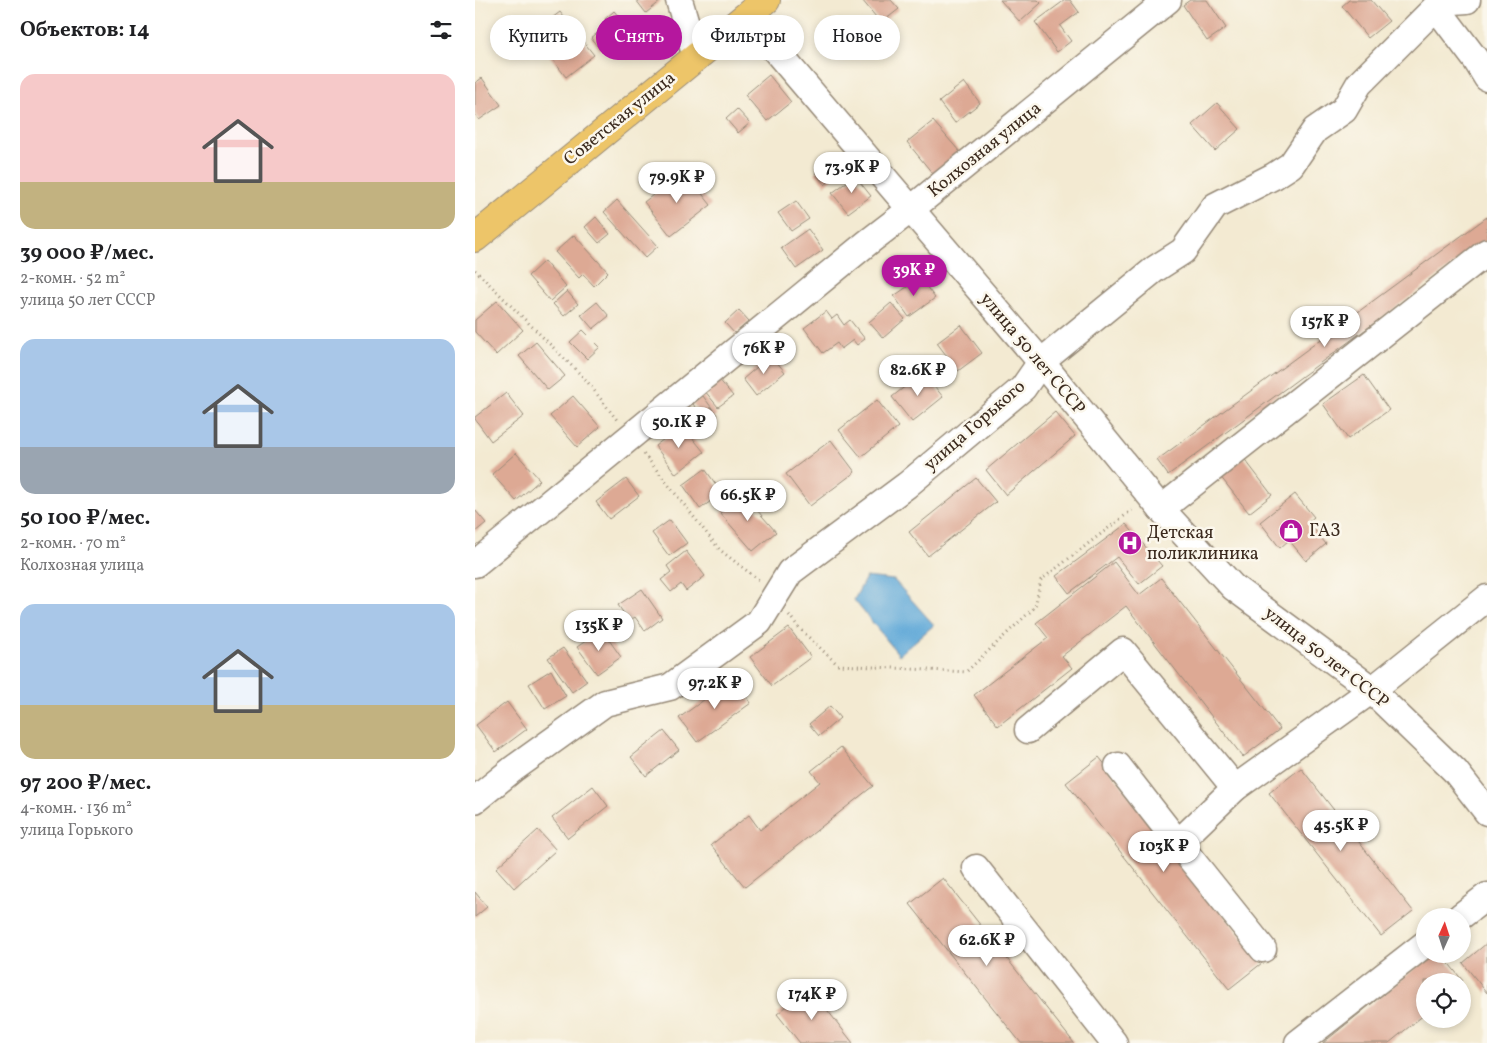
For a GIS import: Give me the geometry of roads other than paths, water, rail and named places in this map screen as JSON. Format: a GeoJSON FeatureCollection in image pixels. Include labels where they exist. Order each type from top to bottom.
{"type":"FeatureCollection","features":[{"type":"Feature","properties":{"kind":"main road","name":"Советская улица"},"geometry":{"type":"LineString","coordinates":[[475,238],[692,60]]}},
{"type":"Feature","properties":{"kind":"street"},"geometry":{"type":"LineString","coordinates":[[679,0],[692,44]]}},
{"type":"Feature","properties":{"kind":"street","name":"Колхозная улица"},"geometry":{"type":"LineString","coordinates":[[475,564],[867,243],[911,210],[1168,0]]}},
{"type":"Feature","properties":{"kind":"street","name":"улица Горького"},"geometry":{"type":"LineString","coordinates":[[475,800],[513,769],[605,703],[670,687],[759,622],[790,572],[907,484],[1023,388],[1041,362],[1155,269],[1183,251],[1215,206],[1274,176],[1291,165],[1315,130],[1344,110],[1359,84],[1430,6],[1441,2],[1467,0]]}},
{"type":"Feature","properties":{"kind":"street"},"geometry":{"type":"LineString","coordinates":[[1430,6],[1476,60],[1487,78]]}},
{"type":"Feature","properties":{"kind":"street","name":"улица 50 лет СССР"},"geometry":{"type":"LineString","coordinates":[[757,8],[911,210],[1041,362],[1155,503],[1233,587],[1371,690],[1455,772],[1487,812]]}},
{"type":"Feature","properties":{"kind":"street"},"geometry":{"type":"LineString","coordinates":[[1155,503],[1487,252]]}},
{"type":"Feature","properties":{"kind":"street"},"geometry":{"type":"LineString","coordinates":[[1178,843],[1235,788],[1371,690],[1487,598]]}},
{"type":"Feature","properties":{"kind":"street"},"geometry":{"type":"LineString","coordinates":[[1028,730],[1123,651],[1235,788]]}},
{"type":"Feature","properties":{"kind":"street"},"geometry":{"type":"LineString","coordinates":[[1118,766],[1263,950]]}},
{"type":"Feature","properties":{"kind":"street"},"geometry":{"type":"LineString","coordinates":[[975,868],[1114,1043]]}},
{"type":"Feature","properties":{"kind":"street"},"geometry":{"type":"LineString","coordinates":[[1471,908],[1487,896]]}},
{"type":"Feature","properties":{"kind":"street"},"geometry":{"type":"LineString","coordinates":[[1297,1043],[1416,951]]}},
{"type":"Feature","properties":{"kind":"water"},"geometry":{"type":"Polygon","coordinates":[[[866,577],[894,580],[934,625],[899,655],[854,600],[866,577]]]}},
{"type":"Feature","properties":{"kind":"place","name":"ГАЗ"},"geometry":{"type":"Point","coordinates":[1291,531]}},
{"type":"Feature","properties":{"kind":"place","name":"Детская поликлиника"},"geometry":{"type":"Point","coordinates":[1130,543]}}]}
